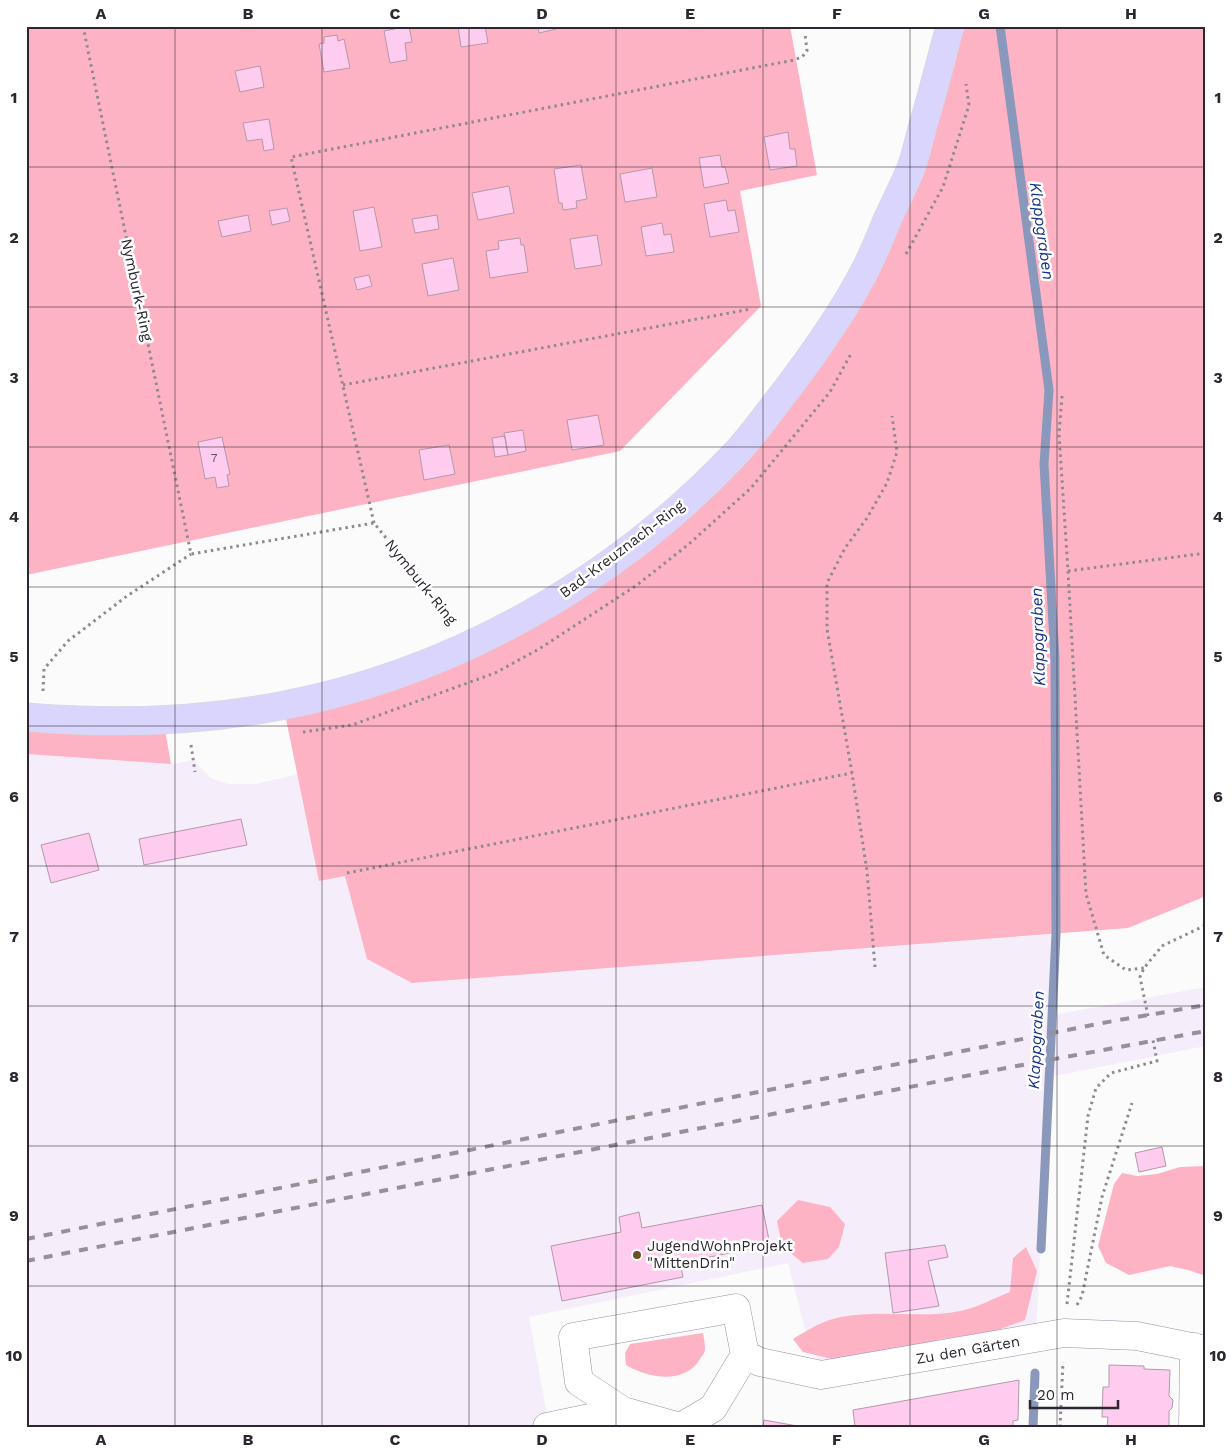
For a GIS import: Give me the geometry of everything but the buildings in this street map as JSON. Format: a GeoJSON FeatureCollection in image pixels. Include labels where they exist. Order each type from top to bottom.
{"type":"FeatureCollection","features":[{"type":"Feature","properties":{"kind":"main road","name":"Bad-Kreuznach-Ring"},"geometry":{"type":"LineString","coordinates":[[34,718],[178,719],[231,714],[326,696],[376,682],[419,667],[472,645],[511,625],[590,577],[673,514],[738,451],[817,350],[865,271],[911,167],[950,26]]}},
{"type":"Feature","properties":{"kind":"street"},"geometry":{"type":"LineString","coordinates":[[736,1308],[745,1355],[713,1408],[680,1427],[623,1411],[579,1382],[573,1336],[736,1308]]}},
{"type":"Feature","properties":{"kind":"street","name":"Zu den Gärten"},"geometry":{"type":"LineString","coordinates":[[745,1355],[760,1362],[821,1375],[1064,1333],[1137,1336],[1200,1348],[1193,1427]]}},
{"type":"Feature","properties":{"kind":"street"},"geometry":{"type":"LineString","coordinates":[[547,1427],[623,1411]]}},
{"type":"Feature","properties":{"kind":"path","name":"Nymburk-Ring"},"geometry":{"type":"LineString","coordinates":[[83,26],[191,554]]}},
{"type":"Feature","properties":{"kind":"path"},"geometry":{"type":"LineString","coordinates":[[34,718],[44,668],[68,641],[127,596],[191,554],[374,523],[291,157],[794,60],[802,57],[807,51],[805,34]]}},
{"type":"Feature","properties":{"kind":"path"},"geometry":{"type":"LineString","coordinates":[[906,256],[943,187],[968,105],[966,81]]}},
{"type":"Feature","properties":{"kind":"path"},"geometry":{"type":"LineString","coordinates":[[343,385],[751,309]]}},
{"type":"Feature","properties":{"kind":"path"},"geometry":{"type":"LineString","coordinates":[[298,733],[352,725],[496,673],[539,649],[637,585],[689,544],[751,488],[830,392],[854,350]]}},
{"type":"Feature","properties":{"kind":"path"},"geometry":{"type":"LineString","coordinates":[[1062,396],[1059,434],[1086,894],[1104,955],[1126,970],[1144,968]]}},
{"type":"Feature","properties":{"kind":"path"},"geometry":{"type":"LineString","coordinates":[[874,967],[867,871],[827,629],[826,583],[844,548],[867,518],[887,483],[896,452],[892,416]]}},
{"type":"Feature","properties":{"kind":"path","name":"Nymburk-Ring"},"geometry":{"type":"LineString","coordinates":[[374,523],[472,645]]}},
{"type":"Feature","properties":{"kind":"path"},"geometry":{"type":"LineString","coordinates":[[1068,571],[1206,553]]}},
{"type":"Feature","properties":{"kind":"path"},"geometry":{"type":"LineString","coordinates":[[182,746],[200,745]]}},
{"type":"Feature","properties":{"kind":"path"},"geometry":{"type":"LineString","coordinates":[[347,872],[852,773]]}},
{"type":"Feature","properties":{"kind":"path"},"geometry":{"type":"LineString","coordinates":[[1148,1016],[1140,978],[1144,968],[1162,946],[1206,925]]}},
{"type":"Feature","properties":{"kind":"path"},"geometry":{"type":"LineString","coordinates":[[1060,1427],[1064,1333],[1088,1116],[1096,1088],[1112,1073],[1157,1061],[1153,1040]]}},
{"type":"Feature","properties":{"kind":"path"},"geometry":{"type":"LineString","coordinates":[[1064,1333],[1082,1296],[1102,1197],[1132,1103]]}},
{"type":"Feature","properties":{"kind":"shaded area"},"geometry":{"type":"Polygon","coordinates":[[[26,26],[790,26],[817,175],[740,191],[761,306],[620,451],[26,575],[26,26]]]}},
{"type":"Feature","properties":{"kind":"shaded area"},"geometry":{"type":"Polygon","coordinates":[[[958,26],[1206,26],[1206,896],[1128,928],[412,983],[367,959],[345,876],[319,881],[285,714],[598,578],[828,346],[958,26]]]}},
{"type":"Feature","properties":{"kind":"shaded area"},"geometry":{"type":"Polygon","coordinates":[[[26,727],[165,730],[171,764],[26,754],[26,727]]]}},
{"type":"Feature","properties":{"kind":"shaded area"},"geometry":{"type":"Polygon","coordinates":[[[26,754],[171,764],[196,760],[197,764],[211,778],[228,784],[255,784],[318,770],[412,983],[1056,934],[1053,1015],[1206,987],[1206,1046],[1049,1077],[1036,1334],[822,1372],[804,1326],[788,1263],[529,1317],[549,1426],[26,1427],[26,754]]]}},
{"type":"Feature","properties":{"kind":"shaded area"},"geometry":{"type":"Polygon","coordinates":[[[1206,1166],[1206,1276],[1170,1266],[1129,1275],[1106,1263],[1098,1246],[1114,1184],[1122,1173],[1137,1176],[1157,1174],[1180,1167],[1206,1166]]]}},
{"type":"Feature","properties":{"kind":"shaded area"},"geometry":{"type":"Polygon","coordinates":[[[798,1200],[830,1207],[845,1224],[839,1247],[828,1259],[803,1263],[782,1246],[777,1221],[798,1200]]]}},
{"type":"Feature","properties":{"kind":"shaded area"},"geometry":{"type":"Polygon","coordinates":[[[1026,1247],[1037,1271],[1025,1320],[995,1331],[942,1339],[887,1355],[832,1359],[803,1352],[793,1339],[834,1318],[871,1314],[945,1313],[966,1310],[979,1305],[1010,1292],[1013,1258],[1026,1247]]]}},
{"type":"Feature","properties":{"kind":"shaded area"},"geometry":{"type":"Polygon","coordinates":[[[703,1333],[704,1353],[693,1367],[685,1373],[676,1376],[655,1376],[626,1365],[625,1353],[630,1344],[703,1333]]]}},
{"type":"Feature","properties":{"kind":"waterway","name":"Klappgraben"},"geometry":{"type":"LineString","coordinates":[[1000,26],[1049,390],[1044,464],[1055,659],[1056,934],[1041,1249]]}},
{"type":"Feature","properties":{"kind":"waterway","name":"Klappgraben"},"geometry":{"type":"LineString","coordinates":[[1033,1427],[1035,1373]]}},
{"type":"Feature","properties":{"kind":"railway"},"geometry":{"type":"LineString","coordinates":[[26,1239],[1102,1023],[1206,1005]]}},
{"type":"Feature","properties":{"kind":"railway"},"geometry":{"type":"LineString","coordinates":[[26,1261],[1006,1068],[1206,1031]]}},
{"type":"Feature","properties":{"kind":"place","name":"JugendWohnProjekt \"MittenDrin\""},"geometry":{"type":"Point","coordinates":[637,1255]}}]}
